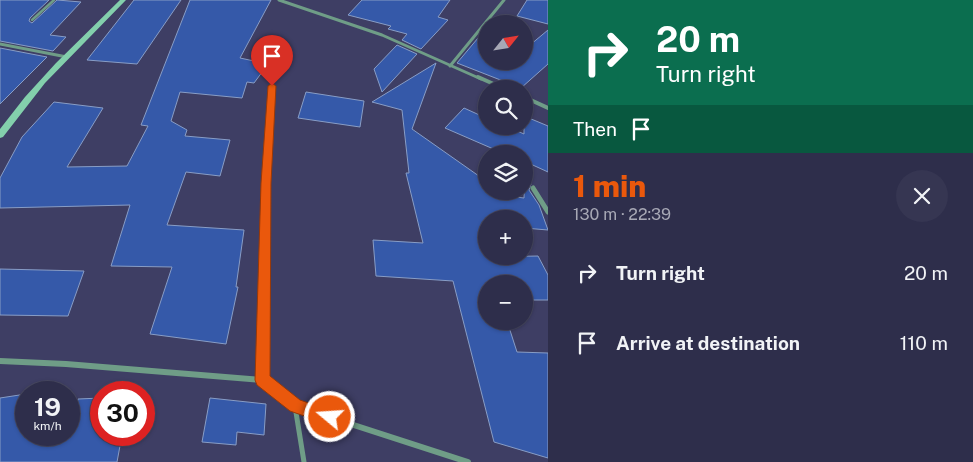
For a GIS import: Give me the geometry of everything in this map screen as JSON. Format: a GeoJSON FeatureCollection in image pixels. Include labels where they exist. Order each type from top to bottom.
{"type":"FeatureCollection","features":[{"type":"Feature","properties":{"kind":"street"},"geometry":{"type":"LineString","coordinates":[[0,135],[13,116],[66,57],[123,0]]}},
{"type":"Feature","properties":{"kind":"street"},"geometry":{"type":"LineString","coordinates":[[282,0],[382,35],[483,80]]}},
{"type":"Feature","properties":{"kind":"street"},"geometry":{"type":"LineString","coordinates":[[450,66],[504,0]]}},
{"type":"Feature","properties":{"kind":"street"},"geometry":{"type":"LineString","coordinates":[[0,44],[66,57]]}},
{"type":"Feature","properties":{"kind":"street"},"geometry":{"type":"LineString","coordinates":[[262,380],[266,183],[272,86]]}},
{"type":"Feature","properties":{"kind":"street"},"geometry":{"type":"LineString","coordinates":[[533,101],[548,108]]}},
{"type":"Feature","properties":{"kind":"street"},"geometry":{"type":"LineString","coordinates":[[533,188],[548,212]]}},
{"type":"Feature","properties":{"kind":"street"},"geometry":{"type":"LineString","coordinates":[[0,362],[66,364],[262,380],[295,406],[468,462]]}},
{"type":"Feature","properties":{"kind":"lane"},"geometry":{"type":"LineString","coordinates":[[32,20],[54,0]]}},
{"type":"Feature","properties":{"kind":"lane"},"geometry":{"type":"LineString","coordinates":[[295,406],[304,462]]}},
{"type":"Feature","properties":{"kind":"building"},"geometry":{"type":"Polygon","coordinates":[[[0,0],[49,0],[30,18],[29,21],[32,23],[57,0],[81,2],[50,35],[66,37],[53,51],[0,41],[0,0]]]}},
{"type":"Feature","properties":{"kind":"building"},"geometry":{"type":"Polygon","coordinates":[[[134,0],[181,0],[137,64],[87,60],[134,0]]]}},
{"type":"Feature","properties":{"kind":"building"},"geometry":{"type":"Polygon","coordinates":[[[190,0],[271,0],[240,58],[268,64],[254,83],[247,82],[242,98],[180,92],[171,121],[187,130],[185,136],[230,140],[220,176],[186,172],[167,225],[244,230],[236,287],[238,287],[226,344],[150,334],[172,267],[111,266],[130,205],[0,208],[0,178],[22,137],[54,102],[103,108],[67,167],[127,166],[148,126],[141,125],[190,0]]]}},
{"type":"Feature","properties":{"kind":"building"},"geometry":{"type":"Polygon","coordinates":[[[362,0],[450,0],[438,17],[448,20],[421,49],[402,40],[407,34],[388,29],[391,26],[348,15],[362,0]]]}},
{"type":"Feature","properties":{"kind":"building"},"geometry":{"type":"Polygon","coordinates":[[[527,0],[548,0],[548,24],[533,20],[533,15],[518,15],[527,0]]]}},
{"type":"Feature","properties":{"kind":"building"},"geometry":{"type":"Polygon","coordinates":[[[548,30],[548,64],[530,80],[501,80],[457,63],[478,38],[478,70],[533,70],[533,42],[548,30]]]}},
{"type":"Feature","properties":{"kind":"building"},"geometry":{"type":"Polygon","coordinates":[[[397,45],[417,54],[382,92],[374,69],[397,45]]]}},
{"type":"Feature","properties":{"kind":"building"},"geometry":{"type":"Polygon","coordinates":[[[0,48],[47,57],[0,104],[0,48]]]}},
{"type":"Feature","properties":{"kind":"building"},"geometry":{"type":"Polygon","coordinates":[[[436,63],[412,129],[478,175],[478,200],[533,200],[533,196],[539,205],[548,230],[533,229],[533,210],[478,210],[478,265],[533,265],[533,256],[538,256],[548,275],[548,300],[533,300],[533,275],[478,275],[478,330],[510,330],[517,352],[548,353],[548,458],[494,442],[453,281],[376,276],[373,240],[423,243],[406,173],[409,173],[402,110],[372,102],[436,63]]]}},
{"type":"Feature","properties":{"kind":"building"},"geometry":{"type":"Polygon","coordinates":[[[306,92],[364,101],[360,127],[298,118],[306,92]]]}},
{"type":"Feature","properties":{"kind":"building"},"geometry":{"type":"Polygon","coordinates":[[[464,108],[478,114],[478,135],[533,135],[533,120],[548,126],[548,172],[533,165],[533,145],[484,145],[445,128],[464,108]]]}},
{"type":"Feature","properties":{"kind":"building"},"geometry":{"type":"Polygon","coordinates":[[[0,269],[84,271],[68,316],[0,315],[0,269]]]}},
{"type":"Feature","properties":{"kind":"building"},"geometry":{"type":"Polygon","coordinates":[[[15,396],[15,446],[80,446],[80,399],[90,398],[90,446],[120,446],[117,462],[0,462],[0,398],[15,396]]]}},
{"type":"Feature","properties":{"kind":"building"},"geometry":{"type":"Polygon","coordinates":[[[210,398],[266,404],[264,435],[237,432],[236,445],[202,442],[210,398]]]}},
{"type":"Feature","properties":{"kind":"route"},"geometry":{"type":"LineString","coordinates":[[272,86],[266,183],[262,380],[295,406],[330,417]]}}]}
